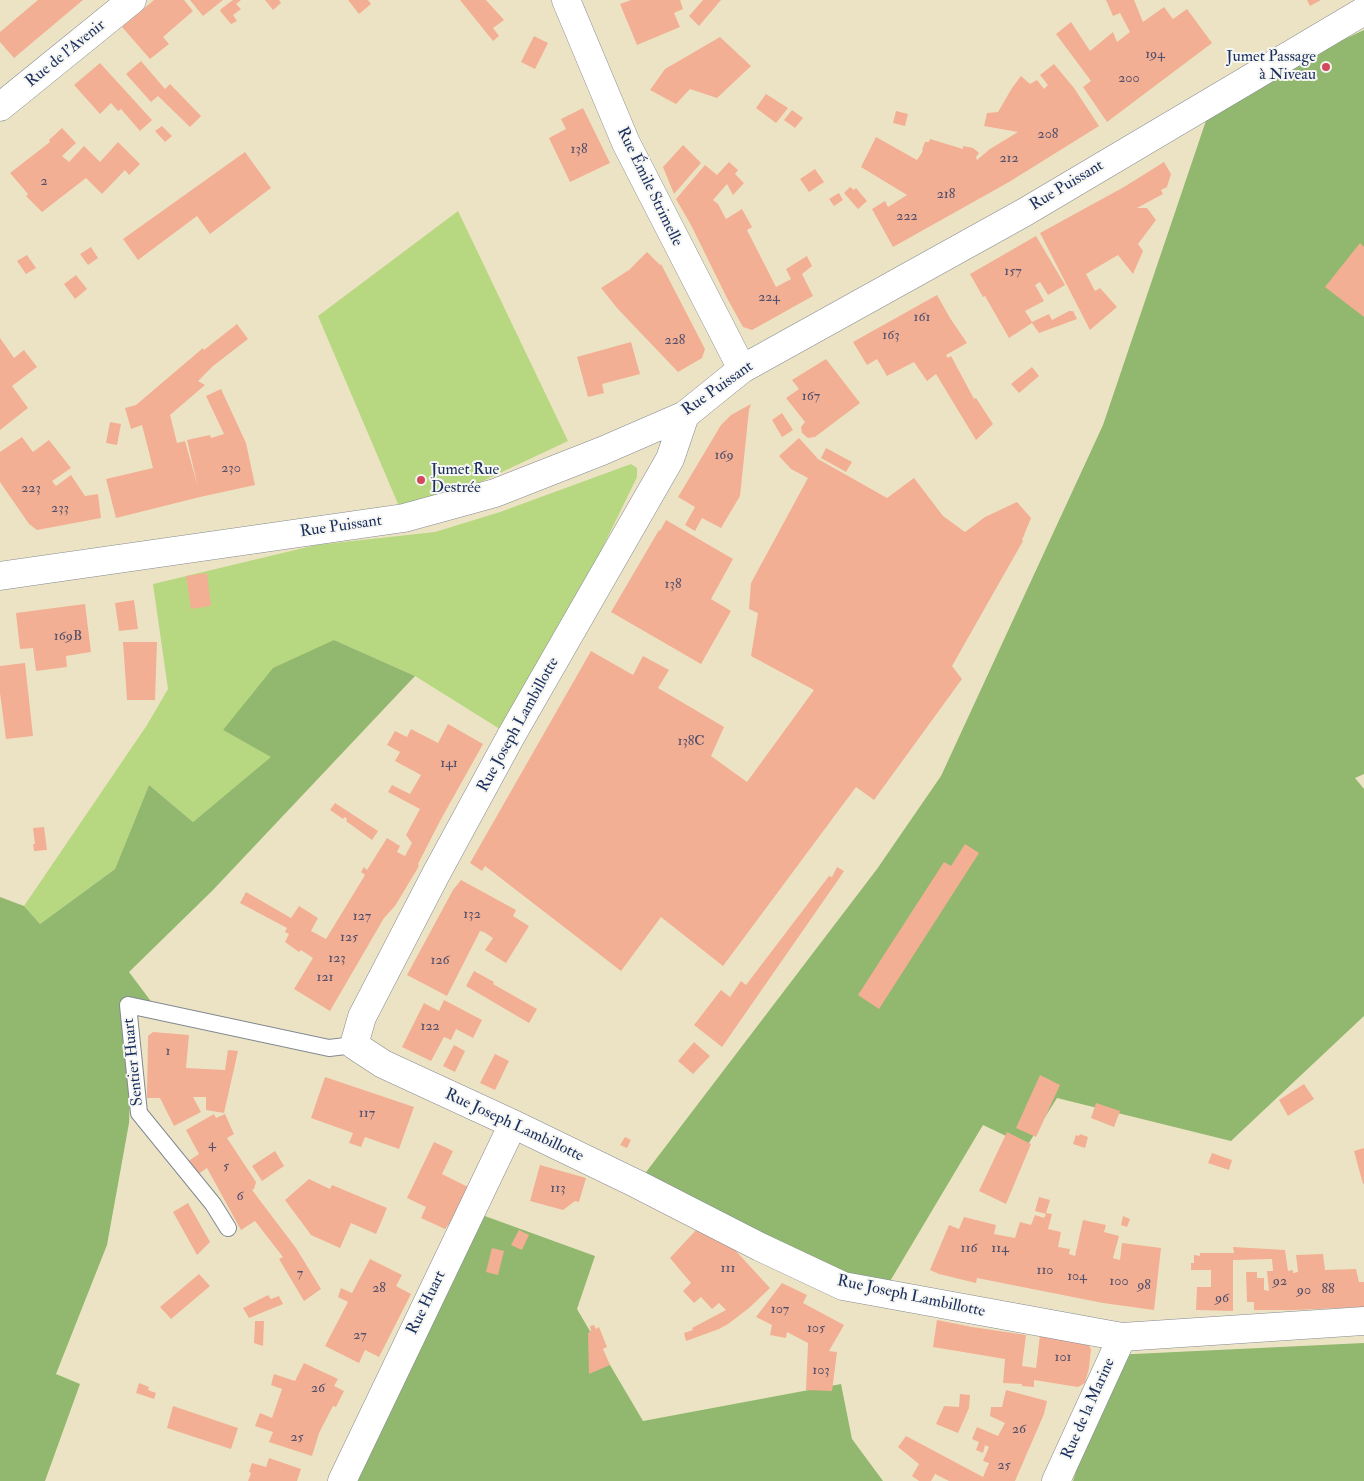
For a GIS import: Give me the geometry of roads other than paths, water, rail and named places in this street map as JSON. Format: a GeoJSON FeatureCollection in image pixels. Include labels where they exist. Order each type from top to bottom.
{"type":"FeatureCollection","features":[{"type":"Feature","properties":{"kind":"street","name":"Rue de l'Avenir"},"geometry":{"type":"LineString","coordinates":[[0,107],[132,0]]}},
{"type":"Feature","properties":{"kind":"street","name":"Rue Émile Strimelle"},"geometry":{"type":"LineString","coordinates":[[566,0],[626,143],[742,370]]}},
{"type":"Feature","properties":{"kind":"street","name":"Rue Puissant"},"geometry":{"type":"LineString","coordinates":[[2,570],[404,518],[495,492],[602,451],[685,415],[742,370],[1024,212],[1364,11]]}},
{"type":"Feature","properties":{"kind":"street","name":"Rue Joseph Lambillotte"},"geometry":{"type":"LineString","coordinates":[[685,415],[670,459],[511,736],[436,874],[362,1017],[354,1045],[383,1064],[513,1124],[637,1184],[760,1247],[843,1286],[1122,1337],[1364,1321]]}},
{"type":"Feature","properties":{"kind":"street","name":"Rue Huart"},"geometry":{"type":"LineString","coordinates":[[342,1481],[513,1124]]}},
{"type":"Feature","properties":{"kind":"street","name":"Rue de la Marine"},"geometry":{"type":"LineString","coordinates":[[1056,1481],[1122,1337]]}},
{"type":"Feature","properties":{"kind":"lane","name":"Sentier Huart"},"geometry":{"type":"LineString","coordinates":[[228,1228],[212,1204],[139,1113],[128,1005],[329,1048],[354,1045]]}},
{"type":"Feature","properties":{"kind":"place","name":"Jumet Passage à Niveau"},"geometry":{"type":"Point","coordinates":[1326,67]}},
{"type":"Feature","properties":{"kind":"place","name":"Jumet Rue Destrée"},"geometry":{"type":"Point","coordinates":[421,480]}}]}
